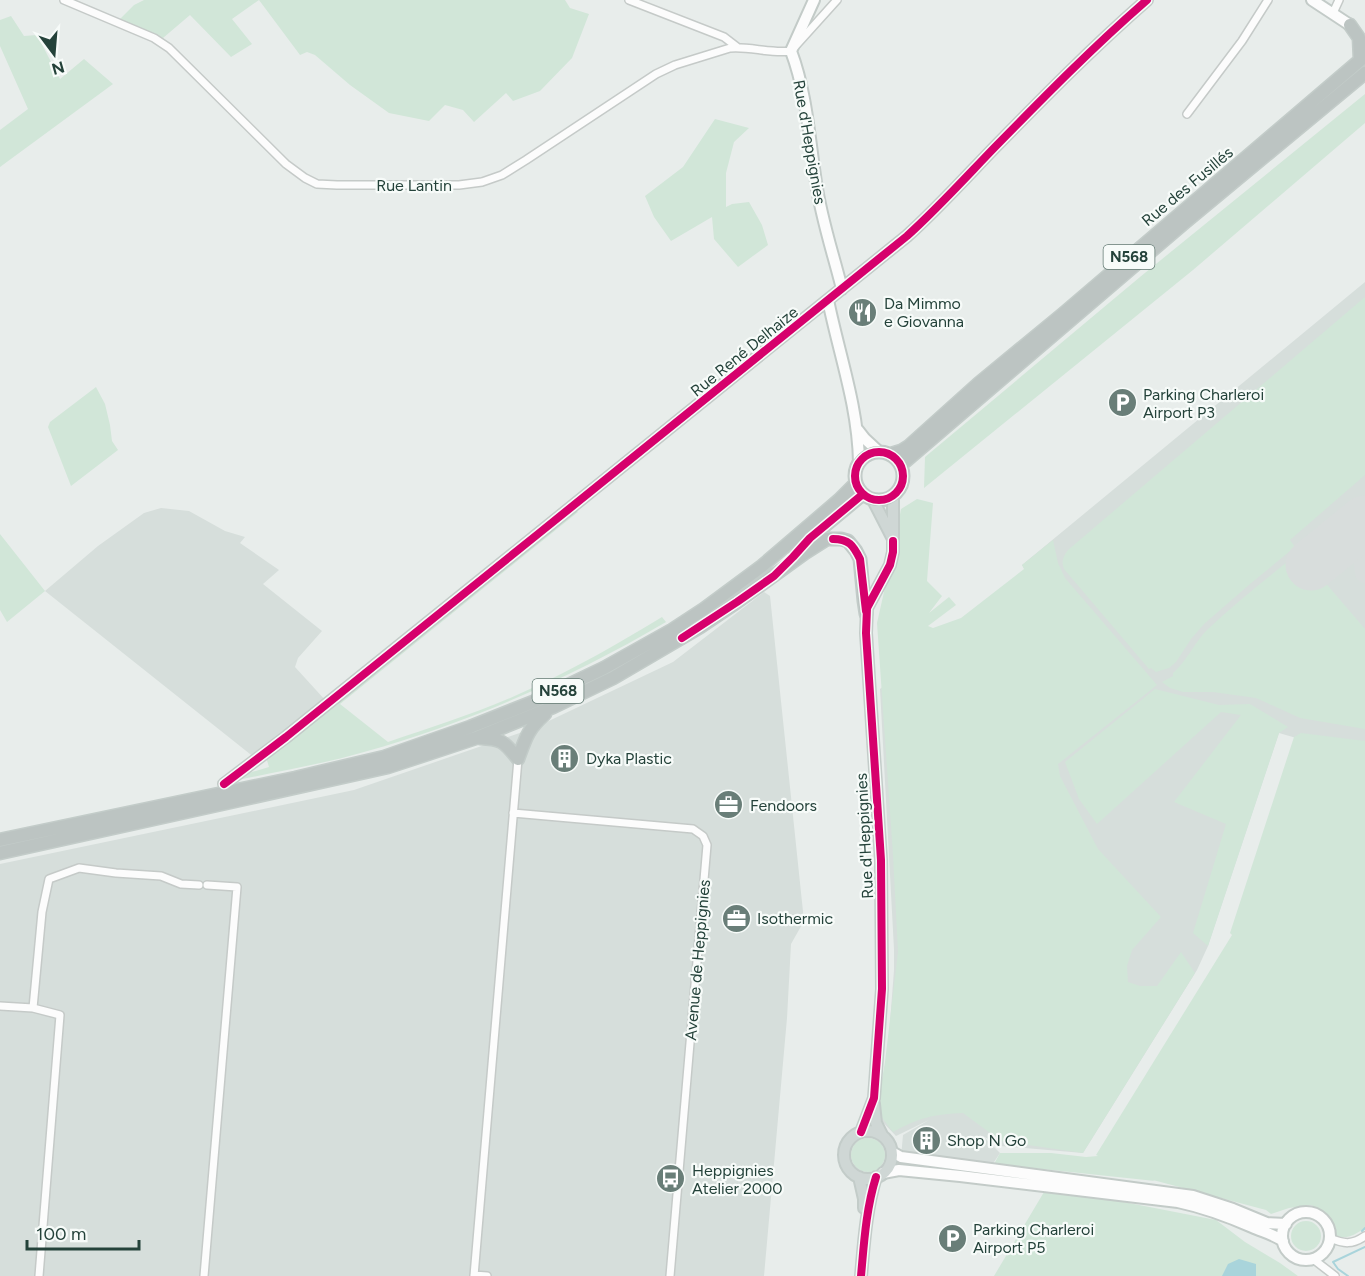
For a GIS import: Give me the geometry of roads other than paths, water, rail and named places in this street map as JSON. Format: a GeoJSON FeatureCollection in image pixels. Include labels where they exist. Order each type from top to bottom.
{"type":"FeatureCollection","features":[{"type":"Feature","properties":{"kind":"highway"},"geometry":{"type":"LineString","coordinates":[[1350,25],[1365,30]]}},
{"type":"Feature","properties":{"kind":"highway"},"geometry":{"type":"LineString","coordinates":[[1350,25],[1359,38],[1363,58]]}},
{"type":"Feature","properties":{"kind":"highway","name":"Rue des Fusillés"},"geometry":{"type":"LineString","coordinates":[[891,454],[909,446],[978,384],[1363,58]]}},
{"type":"Feature","properties":{"kind":"highway","name":"Rue des Fusillés"},"geometry":{"type":"LineString","coordinates":[[902,465],[1184,223],[1365,73]]}},
{"type":"Feature","properties":{"kind":"highway"},"geometry":{"type":"LineString","coordinates":[[878,451],[891,454],[902,465],[904,479],[901,487],[892,497],[880,500],[868,497],[856,483],[855,475],[860,462],[866,456],[878,451]]}},
{"type":"Feature","properties":{"kind":"highway","name":"N568"},"geometry":{"type":"LineString","coordinates":[[0,840],[296,778],[384,757],[522,707],[594,673],[672,630],[732,590],[856,483]]}},
{"type":"Feature","properties":{"kind":"highway","name":"N568"},"geometry":{"type":"LineString","coordinates":[[0,853],[388,767],[476,738],[553,707],[613,678],[675,643],[737,602],[774,576],[810,538],[868,497]]}},
{"type":"Feature","properties":{"kind":"highway"},"geometry":{"type":"LineString","coordinates":[[774,576],[825,540],[848,541],[860,558],[866,614]]}},
{"type":"Feature","properties":{"kind":"highway"},"geometry":{"type":"LineString","coordinates":[[518,759],[533,724],[553,707]]}},
{"type":"Feature","properties":{"kind":"highway"},"geometry":{"type":"LineString","coordinates":[[476,738],[497,739],[506,744],[518,759]]}},
{"type":"Feature","properties":{"kind":"highway"},"geometry":{"type":"LineString","coordinates":[[209,796],[224,784]]}},
{"type":"Feature","properties":{"kind":"main road"},"geometry":{"type":"LineString","coordinates":[[868,497],[894,542]]}},
{"type":"Feature","properties":{"kind":"main road","name":"Rue d'Heppignies"},"geometry":{"type":"LineString","coordinates":[[882,1135],[876,1123],[874,1098],[882,989],[881,860],[866,614],[890,565],[893,552],[892,497]]}},
{"type":"Feature","properties":{"kind":"main road","name":"Rue d'Heppignies"},"geometry":{"type":"LineString","coordinates":[[861,1132],[874,1098]]}},
{"type":"Feature","properties":{"kind":"main road"},"geometry":{"type":"LineString","coordinates":[[861,1276],[870,1198],[880,1175],[888,1168],[892,1160],[892,1152],[890,1144],[882,1135],[868,1131],[861,1132],[848,1142],[845,1150],[847,1166],[859,1177],[880,1175]]}},
{"type":"Feature","properties":{"kind":"main road"},"geometry":{"type":"LineString","coordinates":[[859,1177],[864,1199],[865,1226]]}},
{"type":"Feature","properties":{"kind":"street","name":"Rue Lantin"},"geometry":{"type":"LineString","coordinates":[[64,0],[154,38],[169,48],[286,164],[311,182],[327,185],[459,185],[490,180],[526,160],[656,74],[675,65],[737,47],[770,52],[791,51]]}},
{"type":"Feature","properties":{"kind":"street"},"geometry":{"type":"LineString","coordinates":[[629,0],[724,36],[737,47]]}},
{"type":"Feature","properties":{"kind":"street"},"geometry":{"type":"LineString","coordinates":[[791,51],[814,0]]}},
{"type":"Feature","properties":{"kind":"street"},"geometry":{"type":"LineString","coordinates":[[791,51],[837,0]]}},
{"type":"Feature","properties":{"kind":"street","name":"Rue René Delhaize"},"geometry":{"type":"LineString","coordinates":[[224,784],[842,289],[924,220],[1056,84],[1147,0]]}},
{"type":"Feature","properties":{"kind":"street"},"geometry":{"type":"LineString","coordinates":[[1187,114],[1242,41],[1268,0]]}},
{"type":"Feature","properties":{"kind":"street"},"geometry":{"type":"LineString","coordinates":[[1312,0],[1350,25]]}},
{"type":"Feature","properties":{"kind":"street"},"geometry":{"type":"LineString","coordinates":[[1333,13],[1339,0]]}},
{"type":"Feature","properties":{"kind":"street","name":"Rue d'Heppignies"},"geometry":{"type":"LineString","coordinates":[[791,51],[798,69],[805,101],[818,195],[842,289]]}},
{"type":"Feature","properties":{"kind":"street"},"geometry":{"type":"LineString","coordinates":[[828,300],[852,401],[859,439],[860,462]]}},
{"type":"Feature","properties":{"kind":"street"},"geometry":{"type":"LineString","coordinates":[[856,428],[878,451]]}},
{"type":"Feature","properties":{"kind":"street"},"geometry":{"type":"LineString","coordinates":[[488,1276],[474,1275],[518,759]]}},
{"type":"Feature","properties":{"kind":"street","name":"Avenue de Heppignies"},"geometry":{"type":"LineString","coordinates":[[513,813],[693,830],[703,836],[707,845],[670,1276]]}},
{"type":"Feature","properties":{"kind":"street"},"geometry":{"type":"LineString","coordinates":[[33,1008],[42,912],[49,879],[79,868],[161,876],[181,884],[237,887],[204,1276]]}},
{"type":"Feature","properties":{"kind":"street"},"geometry":{"type":"LineString","coordinates":[[0,1006],[33,1008],[60,1015],[39,1276]]}},
{"type":"Feature","properties":{"kind":"street"},"geometry":{"type":"LineString","coordinates":[[892,1152],[901,1157],[1193,1196],[1266,1223],[1286,1224]]}},
{"type":"Feature","properties":{"kind":"street"},"geometry":{"type":"LineString","coordinates":[[880,1175],[898,1170],[910,1171],[1178,1202],[1229,1217],[1283,1241]]}},
{"type":"Feature","properties":{"kind":"street"},"geometry":{"type":"LineString","coordinates":[[1301,1213],[1319,1216],[1328,1225],[1330,1238],[1325,1251],[1313,1259],[1302,1259],[1292,1255],[1283,1241],[1286,1224],[1295,1215],[1301,1213]]}},
{"type":"Feature","properties":{"kind":"street"},"geometry":{"type":"LineString","coordinates":[[1330,1238],[1348,1244],[1365,1236]]}},
{"type":"Feature","properties":{"kind":"street"},"geometry":{"type":"LineString","coordinates":[[1313,1259],[1335,1276]]}},
{"type":"Feature","properties":{"kind":"water"},"geometry":{"type":"Polygon","coordinates":[[[1239,1259],[1256,1264],[1256,1276],[1222,1276],[1228,1264],[1239,1259]]]}},
{"type":"Feature","properties":{"kind":"waterway"},"geometry":{"type":"LineString","coordinates":[[1362,1231],[1365,1228]]}},
{"type":"Feature","properties":{"kind":"waterway"},"geometry":{"type":"LineString","coordinates":[[1348,1276],[1333,1262],[1365,1247]]}},
{"type":"Feature","properties":{"kind":"place","name":"Da Mimmo e Giovanna"},"geometry":{"type":"Point","coordinates":[863,312]}},
{"type":"Feature","properties":{"kind":"place","name":"Parking Charleroi Airport P3"},"geometry":{"type":"Point","coordinates":[1122,403]}},
{"type":"Feature","properties":{"kind":"place","name":"Dyka Plastic"},"geometry":{"type":"Point","coordinates":[565,758]}},
{"type":"Feature","properties":{"kind":"place","name":"Fendoors"},"geometry":{"type":"Point","coordinates":[729,805]}},
{"type":"Feature","properties":{"kind":"place","name":"Isothermic"},"geometry":{"type":"Point","coordinates":[736,918]}},
{"type":"Feature","properties":{"kind":"place","name":"Shop N Go"},"geometry":{"type":"Point","coordinates":[926,1140]}},
{"type":"Feature","properties":{"kind":"place","name":"Heppignies Atelier 2000"},"geometry":{"type":"Point","coordinates":[671,1179]}},
{"type":"Feature","properties":{"kind":"place","name":"Parking Charleroi Airport P5"},"geometry":{"type":"Point","coordinates":[952,1238]}}]}
